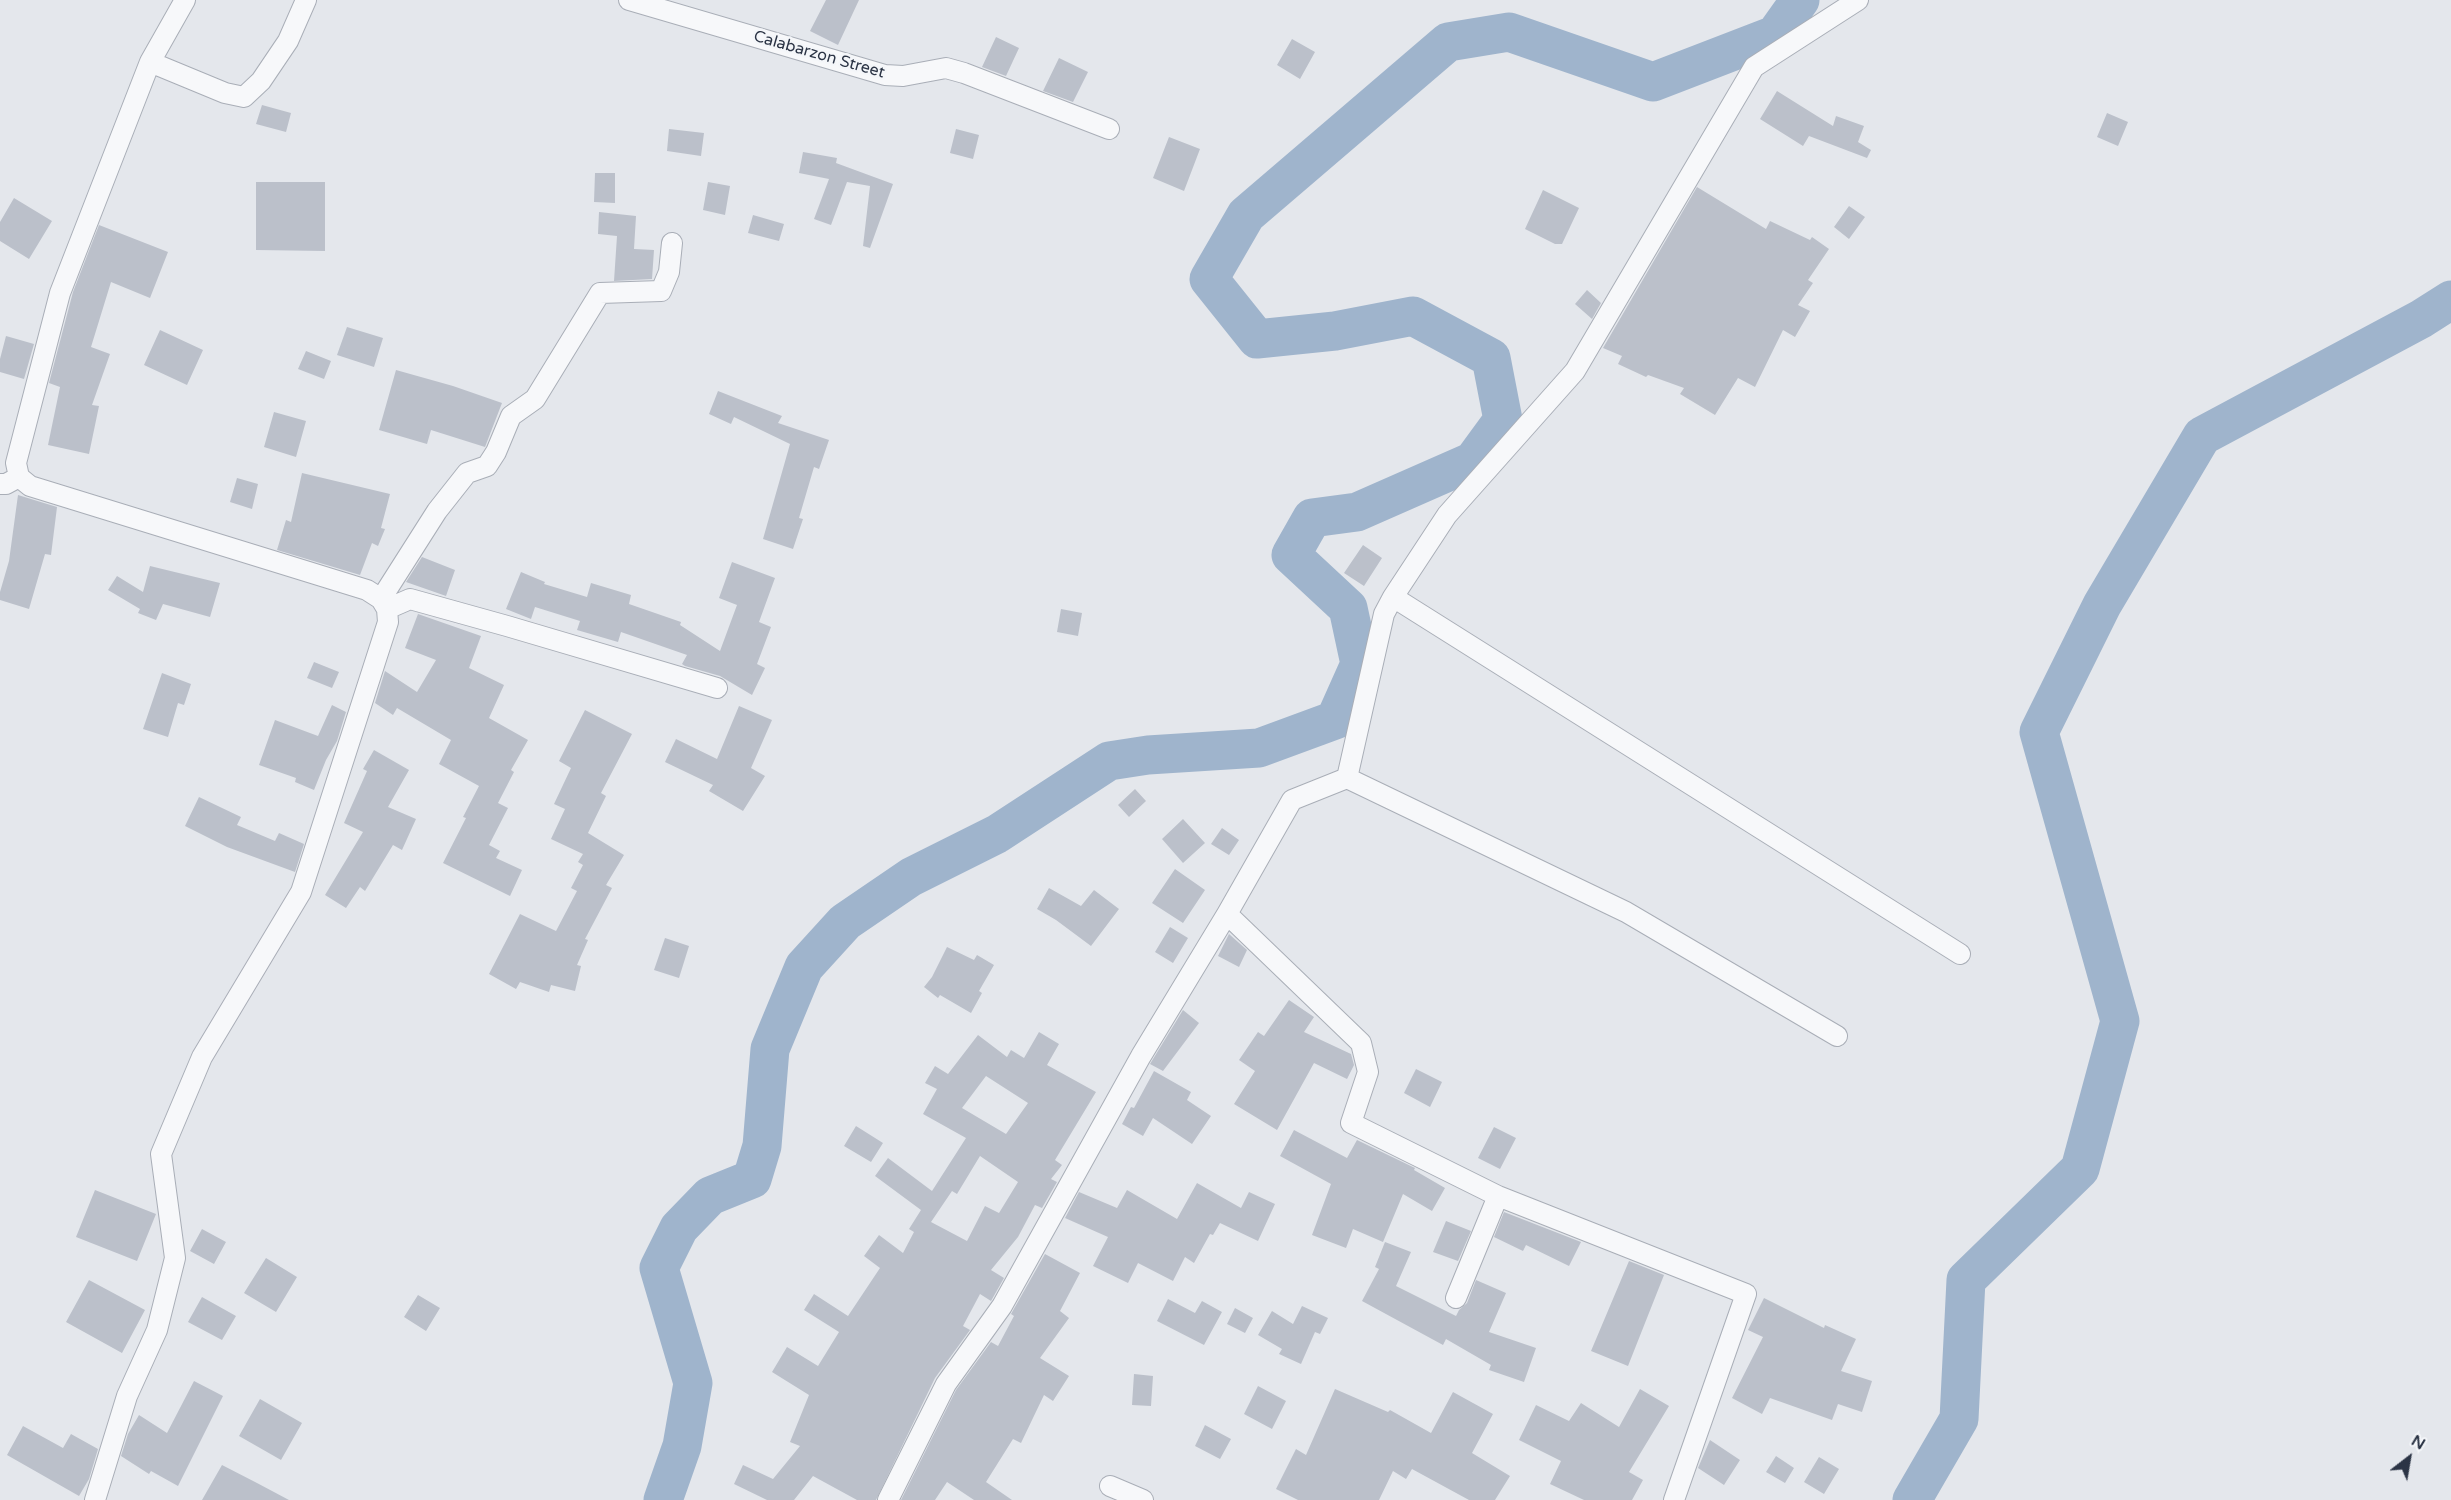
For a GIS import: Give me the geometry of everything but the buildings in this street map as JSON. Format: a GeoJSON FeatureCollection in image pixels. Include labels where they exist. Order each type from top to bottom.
{"type":"FeatureCollection","features":[{"type":"Feature","properties":{"kind":"street"},"geometry":{"type":"LineString","coordinates":[[95,1500],[127,1396],[157,1330],[175,1258],[161,1154],[202,1058],[301,892],[388,622],[384,604],[367,590],[30,486],[19,477],[16,463],[60,293],[150,62],[185,0]]}},
{"type":"Feature","properties":{"kind":"street"},"geometry":{"type":"LineString","coordinates":[[150,62],[225,93],[244,97],[261,81],[288,41],[306,0]]}},
{"type":"Feature","properties":{"kind":"street","name":"Calabarzon Street"},"geometry":{"type":"LineString","coordinates":[[629,0],[885,75],[903,76],[946,68],[1109,129]]}},
{"type":"Feature","properties":{"kind":"street"},"geometry":{"type":"LineString","coordinates":[[1347,778],[1384,614],[1393,597],[1447,515],[1575,371],[1754,67],[1858,0]]}},
{"type":"Feature","properties":{"kind":"street"},"geometry":{"type":"LineString","coordinates":[[384,604],[437,511],[467,473],[487,466],[496,452],[511,416],[535,399],[600,293],[661,291],[669,272],[672,243]]}},
{"type":"Feature","properties":{"kind":"street"},"geometry":{"type":"LineString","coordinates":[[0,484],[6,484],[19,477]]}},
{"type":"Feature","properties":{"kind":"street"},"geometry":{"type":"LineString","coordinates":[[1393,597],[1960,954]]}},
{"type":"Feature","properties":{"kind":"street"},"geometry":{"type":"LineString","coordinates":[[384,604],[410,599],[717,688]]}},
{"type":"Feature","properties":{"kind":"street"},"geometry":{"type":"LineString","coordinates":[[888,1500],[946,1384],[1002,1306],[1141,1056],[1227,914],[1292,800],[1347,778],[1626,912],[1837,1036]]}},
{"type":"Feature","properties":{"kind":"street"},"geometry":{"type":"LineString","coordinates":[[1227,914],[1361,1043],[1368,1072],[1351,1123],[1498,1196],[1746,1294],[1674,1500]]}},
{"type":"Feature","properties":{"kind":"street"},"geometry":{"type":"LineString","coordinates":[[1456,1298],[1498,1196]]}},
{"type":"Feature","properties":{"kind":"street"},"geometry":{"type":"LineString","coordinates":[[1110,1486],[1143,1500]]}},
{"type":"Feature","properties":{"kind":"waterway"},"geometry":{"type":"LineString","coordinates":[[663,1500],[682,1446],[693,1383],[659,1268],[679,1228],[710,1196],[752,1179],[762,1146],[770,1049],[804,967],[845,922],[911,877],[997,834],[1109,761],[1148,755],[1259,748],[1335,720],[1360,664],[1348,608],[1291,555],[1312,518],[1357,512],[1473,461],[1503,420],[1491,358],[1413,316],[1335,331],[1257,339],[1209,279],[1246,215],[1448,42],[1509,32],[1653,82],[1775,35],[1800,0]]}},
{"type":"Feature","properties":{"kind":"waterway"},"geometry":{"type":"LineString","coordinates":[[1912,1500],[1959,1419],[1966,1280],[2080,1169],[2120,1021],[2039,732],[2102,605],[2202,436],[2421,319],[2451,300]]}}]}
